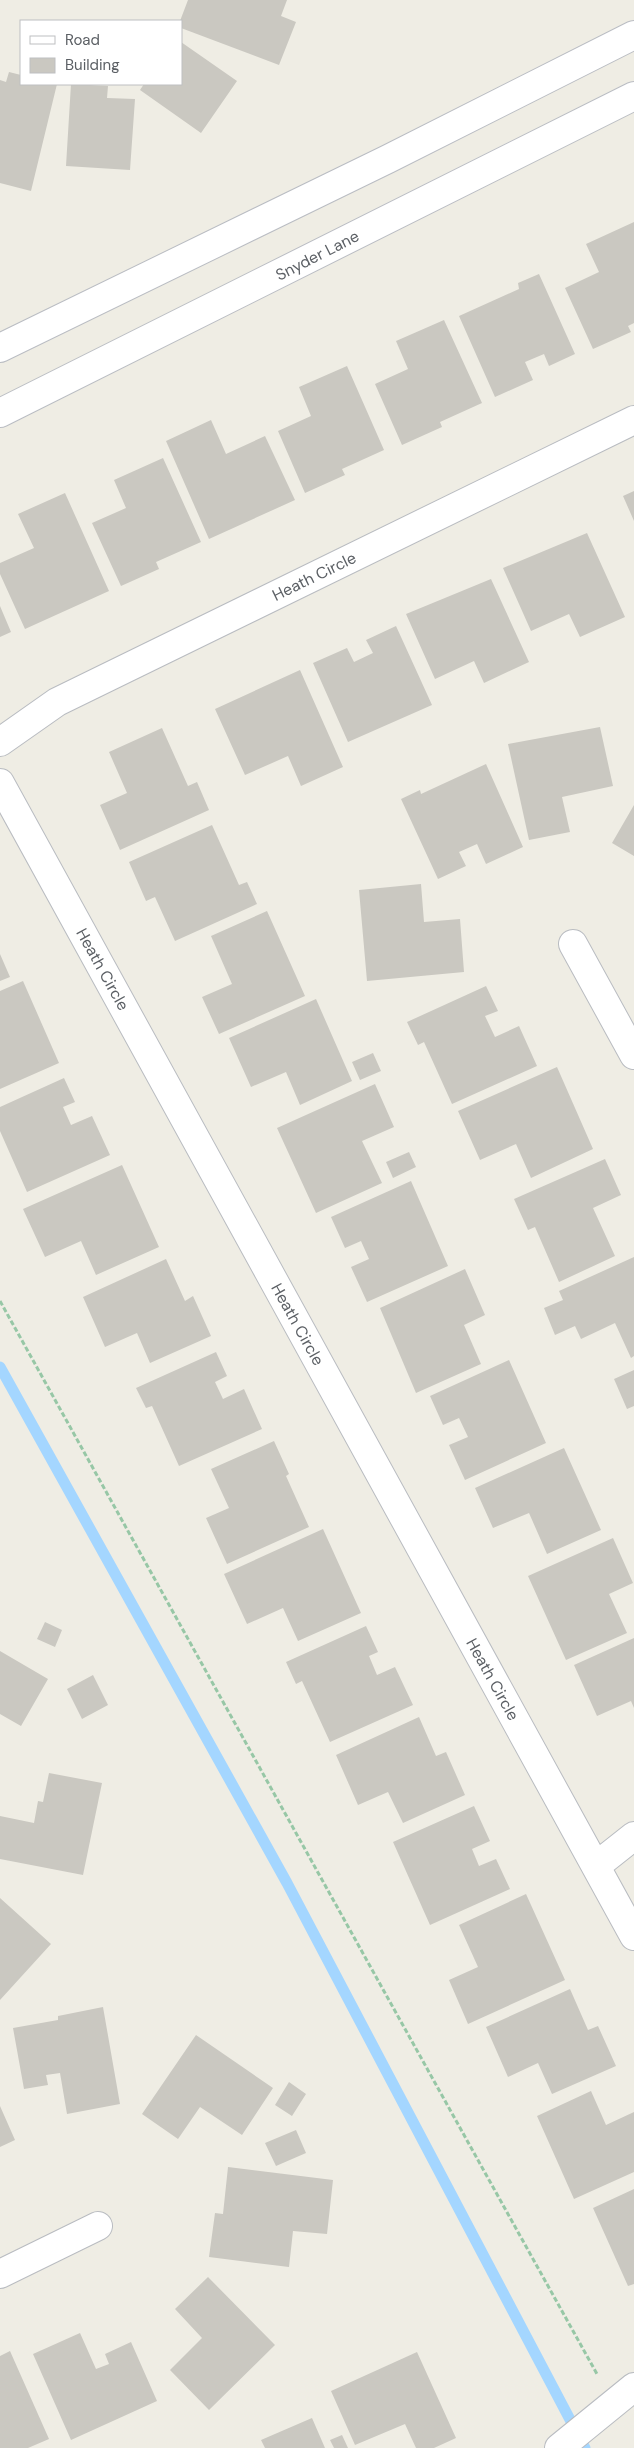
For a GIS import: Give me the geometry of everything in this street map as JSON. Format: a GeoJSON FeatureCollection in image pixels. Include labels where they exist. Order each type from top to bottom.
{"type":"FeatureCollection","features":[{"type":"Feature","properties":{"kind":"street"},"geometry":{"type":"LineString","coordinates":[[0,348],[379,163],[634,35]]}},
{"type":"Feature","properties":{"kind":"street","name":"Snyder Lane"},"geometry":{"type":"LineString","coordinates":[[0,413],[634,96]]}},
{"type":"Feature","properties":{"kind":"street","name":"Heath Circle"},"geometry":{"type":"LineString","coordinates":[[0,742],[58,702],[634,420]]}},
{"type":"Feature","properties":{"kind":"street","name":"Heath Circle"},"geometry":{"type":"LineString","coordinates":[[0,782],[634,1936]]}},
{"type":"Feature","properties":{"kind":"street"},"geometry":{"type":"LineString","coordinates":[[572,944],[634,1055]]}},
{"type":"Feature","properties":{"kind":"street"},"geometry":{"type":"LineString","coordinates":[[596,1866],[634,1836]]}},
{"type":"Feature","properties":{"kind":"street"},"geometry":{"type":"LineString","coordinates":[[0,2274],[98,2226]]}},
{"type":"Feature","properties":{"kind":"street"},"geometry":{"type":"LineString","coordinates":[[559,2448],[634,2387]]}},
{"type":"Feature","properties":{"kind":"path"},"geometry":{"type":"LineString","coordinates":[[0,1301],[598,2375],[607,2408]]}},
{"type":"Feature","properties":{"kind":"building"},"geometry":{"type":"Polygon","coordinates":[[[188,0],[287,0],[281,16],[296,22],[279,65],[182,28],[182,20],[180,20],[188,0]]]}},
{"type":"Feature","properties":{"kind":"building"},"geometry":{"type":"Polygon","coordinates":[[[182,43],[237,81],[201,133],[140,90],[143,85],[182,85],[182,43]]]}},
{"type":"Feature","properties":{"kind":"building"},"geometry":{"type":"Polygon","coordinates":[[[9,72],[20,75],[20,85],[57,85],[31,191],[0,183],[0,80],[6,82],[9,72]]]}},
{"type":"Feature","properties":{"kind":"building"},"geometry":{"type":"Polygon","coordinates":[[[71,85],[108,86],[107,98],[135,99],[130,170],[66,166],[71,85]]]}},
{"type":"Feature","properties":{"kind":"building"},"geometry":{"type":"Polygon","coordinates":[[[634,222],[634,323],[628,326],[631,332],[593,349],[565,288],[599,272],[586,244],[634,222]]]}},
{"type":"Feature","properties":{"kind":"building"},"geometry":{"type":"Polygon","coordinates":[[[539,274],[575,354],[549,366],[544,354],[525,362],[533,380],[495,397],[459,316],[519,289],[518,283],[539,274]]]}},
{"type":"Feature","properties":{"kind":"building"},"geometry":{"type":"Polygon","coordinates":[[[444,320],[482,403],[440,422],[442,427],[402,445],[375,384],[408,369],[396,341],[444,320]]]}},
{"type":"Feature","properties":{"kind":"building"},"geometry":{"type":"Polygon","coordinates":[[[347,366],[384,450],[342,469],[345,475],[305,493],[278,431],[311,416],[299,387],[347,366]]]}},
{"type":"Feature","properties":{"kind":"building"},"geometry":{"type":"Polygon","coordinates":[[[211,420],[226,454],[265,436],[295,500],[209,539],[166,441],[211,420]]]}},
{"type":"Feature","properties":{"kind":"building"},"geometry":{"type":"Polygon","coordinates":[[[163,458],[201,542],[156,562],[159,569],[121,586],[92,523],[126,508],[114,480],[163,458]]]}},
{"type":"Feature","properties":{"kind":"building"},"geometry":{"type":"Polygon","coordinates":[[[634,491],[634,521],[623,496],[634,491]]]}},
{"type":"Feature","properties":{"kind":"building"},"geometry":{"type":"Polygon","coordinates":[[[65,493],[109,591],[25,629],[0,574],[0,563],[34,548],[18,514],[65,493]]]}},
{"type":"Feature","properties":{"kind":"building"},"geometry":{"type":"Polygon","coordinates":[[[587,533],[625,617],[580,637],[569,614],[531,631],[503,568],[587,533]]]}},
{"type":"Feature","properties":{"kind":"building"},"geometry":{"type":"Polygon","coordinates":[[[491,579],[529,662],[484,683],[474,661],[435,679],[406,614],[491,579]]]}},
{"type":"Feature","properties":{"kind":"building"},"geometry":{"type":"Polygon","coordinates":[[[0,606],[11,632],[0,637],[0,606]]]}},
{"type":"Feature","properties":{"kind":"building"},"geometry":{"type":"Polygon","coordinates":[[[396,626],[432,705],[348,742],[313,663],[347,648],[354,662],[373,653],[366,640],[396,626]]]}},
{"type":"Feature","properties":{"kind":"building"},"geometry":{"type":"Polygon","coordinates":[[[300,670],[343,767],[301,786],[288,756],[245,775],[215,709],[300,670]]]}},
{"type":"Feature","properties":{"kind":"building"},"geometry":{"type":"Polygon","coordinates":[[[600,727],[613,786],[562,797],[570,832],[529,840],[508,744],[600,727]]]}},
{"type":"Feature","properties":{"kind":"building"},"geometry":{"type":"Polygon","coordinates":[[[162,728],[188,786],[197,782],[209,810],[120,850],[100,805],[127,793],[109,752],[162,728]]]}},
{"type":"Feature","properties":{"kind":"building"},"geometry":{"type":"Polygon","coordinates":[[[486,764],[523,847],[486,864],[477,844],[459,852],[466,866],[438,879],[401,799],[420,790],[421,794],[486,764]]]}},
{"type":"Feature","properties":{"kind":"building"},"geometry":{"type":"Polygon","coordinates":[[[634,805],[634,856],[612,843],[634,805]]]}},
{"type":"Feature","properties":{"kind":"building"},"geometry":{"type":"Polygon","coordinates":[[[212,825],[239,885],[247,882],[257,904],[175,941],[155,897],[146,901],[129,862],[212,825]]]}},
{"type":"Feature","properties":{"kind":"building"},"geometry":{"type":"Polygon","coordinates":[[[421,884],[424,922],[460,919],[464,972],[367,981],[359,890],[421,884]]]}},
{"type":"Feature","properties":{"kind":"building"},"geometry":{"type":"Polygon","coordinates":[[[267,911],[305,996],[219,1034],[202,997],[232,984],[211,936],[267,911]]]}},
{"type":"Feature","properties":{"kind":"building"},"geometry":{"type":"Polygon","coordinates":[[[0,954],[10,977],[0,981],[0,954]]]}},
{"type":"Feature","properties":{"kind":"building"},"geometry":{"type":"Polygon","coordinates":[[[23,981],[59,1063],[0,1089],[0,991],[23,981]]]}},
{"type":"Feature","properties":{"kind":"building"},"geometry":{"type":"Polygon","coordinates":[[[486,986],[498,1011],[485,1016],[495,1037],[519,1026],[537,1066],[452,1104],[424,1042],[418,1045],[407,1022],[486,986]]]}},
{"type":"Feature","properties":{"kind":"building"},"geometry":{"type":"Polygon","coordinates":[[[316,999],[352,1081],[300,1105],[286,1072],[251,1087],[229,1038],[316,999]]]}},
{"type":"Feature","properties":{"kind":"building"},"geometry":{"type":"Polygon","coordinates":[[[373,1053],[381,1071],[360,1080],[352,1062],[373,1053]]]}},
{"type":"Feature","properties":{"kind":"building"},"geometry":{"type":"Polygon","coordinates":[[[557,1067],[593,1149],[531,1178],[516,1144],[480,1160],[458,1111],[557,1067]]]}},
{"type":"Feature","properties":{"kind":"building"},"geometry":{"type":"Polygon","coordinates":[[[64,1078],[75,1102],[63,1107],[71,1125],[92,1116],[110,1155],[27,1192],[0,1131],[0,1107],[64,1078]]]}},
{"type":"Feature","properties":{"kind":"building"},"geometry":{"type":"Polygon","coordinates":[[[375,1084],[394,1127],[362,1141],[382,1183],[316,1213],[277,1128],[375,1084]]]}},
{"type":"Feature","properties":{"kind":"building"},"geometry":{"type":"Polygon","coordinates":[[[409,1152],[416,1167],[393,1178],[386,1162],[409,1152]]]}},
{"type":"Feature","properties":{"kind":"building"},"geometry":{"type":"Polygon","coordinates":[[[605,1159],[621,1195],[593,1208],[615,1256],[559,1282],[535,1227],[528,1230],[514,1199],[605,1159]]]}},
{"type":"Feature","properties":{"kind":"building"},"geometry":{"type":"Polygon","coordinates":[[[122,1165],[159,1247],[96,1275],[81,1241],[45,1257],[23,1209],[122,1165]]]}},
{"type":"Feature","properties":{"kind":"building"},"geometry":{"type":"Polygon","coordinates":[[[411,1181],[448,1266],[367,1302],[351,1267],[369,1259],[361,1241],[345,1248],[331,1217],[411,1181]]]}},
{"type":"Feature","properties":{"kind":"building"},"geometry":{"type":"Polygon","coordinates":[[[634,1257],[634,1356],[631,1358],[615,1323],[581,1339],[575,1326],[555,1335],[544,1308],[563,1300],[559,1291],[634,1257]]]}},
{"type":"Feature","properties":{"kind":"building"},"geometry":{"type":"Polygon","coordinates":[[[166,1259],[185,1301],[193,1296],[211,1336],[150,1363],[137,1333],[105,1347],[83,1297],[166,1259]]]}},
{"type":"Feature","properties":{"kind":"building"},"geometry":{"type":"Polygon","coordinates":[[[465,1269],[485,1315],[464,1325],[481,1364],[416,1393],[380,1308],[465,1269]]]}},
{"type":"Feature","properties":{"kind":"building"},"geometry":{"type":"Polygon","coordinates":[[[216,1352],[227,1376],[215,1382],[223,1399],[244,1389],[262,1429],[179,1466],[152,1406],[146,1408],[136,1388],[216,1352]]]}},
{"type":"Feature","properties":{"kind":"building"},"geometry":{"type":"Polygon","coordinates":[[[509,1360],[546,1443],[465,1480],[449,1445],[468,1437],[459,1418],[443,1425],[430,1396],[509,1360]]]}},
{"type":"Feature","properties":{"kind":"building"},"geometry":{"type":"Polygon","coordinates":[[[634,1370],[634,1406],[627,1409],[614,1379],[634,1370]]]}},
{"type":"Feature","properties":{"kind":"building"},"geometry":{"type":"Polygon","coordinates":[[[274,1441],[289,1474],[286,1476],[309,1527],[227,1564],[206,1518],[229,1508],[211,1469],[274,1441]]]}},
{"type":"Feature","properties":{"kind":"building"},"geometry":{"type":"Polygon","coordinates":[[[564,1448],[601,1530],[547,1554],[529,1513],[493,1528],[475,1488],[564,1448]]]}},
{"type":"Feature","properties":{"kind":"building"},"geometry":{"type":"Polygon","coordinates":[[[323,1529],[361,1613],[298,1641],[283,1608],[247,1624],[224,1574],[323,1529]]]}},
{"type":"Feature","properties":{"kind":"building"},"geometry":{"type":"Polygon","coordinates":[[[613,1538],[633,1583],[609,1594],[627,1633],[566,1660],[528,1576],[613,1538]]]}},
{"type":"Feature","properties":{"kind":"building"},"geometry":{"type":"Polygon","coordinates":[[[45,1622],[62,1630],[55,1647],[37,1639],[45,1622]]]}},
{"type":"Feature","properties":{"kind":"building"},"geometry":{"type":"Polygon","coordinates":[[[366,1626],[378,1652],[369,1656],[377,1675],[395,1667],[413,1705],[330,1742],[302,1681],[296,1684],[286,1662],[366,1626]]]}},
{"type":"Feature","properties":{"kind":"building"},"geometry":{"type":"Polygon","coordinates":[[[634,1638],[634,1708],[631,1701],[597,1716],[574,1665],[634,1638]]]}},
{"type":"Feature","properties":{"kind":"building"},"geometry":{"type":"Polygon","coordinates":[[[0,1651],[48,1679],[21,1726],[0,1714],[0,1651]]]}},
{"type":"Feature","properties":{"kind":"building"},"geometry":{"type":"Polygon","coordinates":[[[93,1675],[108,1705],[82,1719],[67,1689],[93,1675]]]}},
{"type":"Feature","properties":{"kind":"building"},"geometry":{"type":"Polygon","coordinates":[[[419,1717],[436,1756],[446,1752],[465,1795],[403,1823],[388,1792],[358,1805],[336,1755],[419,1717]]]}},
{"type":"Feature","properties":{"kind":"building"},"geometry":{"type":"Polygon","coordinates":[[[49,1773],[102,1783],[83,1875],[0,1859],[0,1816],[34,1823],[38,1801],[43,1802],[49,1773]]]}},
{"type":"Feature","properties":{"kind":"building"},"geometry":{"type":"Polygon","coordinates":[[[474,1806],[490,1841],[472,1849],[479,1866],[496,1859],[510,1889],[430,1925],[393,1842],[474,1806]]]}},
{"type":"Feature","properties":{"kind":"building"},"geometry":{"type":"Polygon","coordinates":[[[526,1894],[565,1980],[468,2024],[449,1980],[478,1967],[459,1925],[526,1894]]]}},
{"type":"Feature","properties":{"kind":"building"},"geometry":{"type":"Polygon","coordinates":[[[0,1898],[51,1944],[0,2000],[0,1898]]]}},
{"type":"Feature","properties":{"kind":"building"},"geometry":{"type":"Polygon","coordinates":[[[570,1989],[588,2030],[598,2026],[616,2066],[552,2094],[538,2063],[508,2077],[486,2027],[570,1989]]]}},
{"type":"Feature","properties":{"kind":"building"},"geometry":{"type":"Polygon","coordinates":[[[103,2007],[120,2104],[67,2114],[60,2073],[46,2075],[48,2085],[24,2089],[13,2028],[58,2020],[58,2016],[103,2007]]]}},
{"type":"Feature","properties":{"kind":"building"},"geometry":{"type":"Polygon","coordinates":[[[196,2035],[273,2088],[242,2135],[200,2107],[178,2139],[142,2114],[196,2035]]]}},
{"type":"Feature","properties":{"kind":"building"},"geometry":{"type":"Polygon","coordinates":[[[289,2082],[306,2094],[292,2116],[275,2105],[289,2082]]]}},
{"type":"Feature","properties":{"kind":"building"},"geometry":{"type":"Polygon","coordinates":[[[591,2091],[606,2125],[634,2112],[634,2172],[574,2199],[537,2116],[591,2091]]]}},
{"type":"Feature","properties":{"kind":"building"},"geometry":{"type":"Polygon","coordinates":[[[0,2106],[15,2140],[0,2147],[0,2106]]]}},
{"type":"Feature","properties":{"kind":"building"},"geometry":{"type":"Polygon","coordinates":[[[296,2130],[306,2153],[276,2166],[265,2143],[296,2130]]]}},
{"type":"Feature","properties":{"kind":"building"},"geometry":{"type":"Polygon","coordinates":[[[228,2167],[333,2180],[327,2234],[293,2231],[289,2267],[209,2257],[215,2213],[223,2214],[228,2167]]]}},
{"type":"Feature","properties":{"kind":"building"},"geometry":{"type":"Polygon","coordinates":[[[634,2189],[634,2284],[628,2286],[593,2208],[634,2189]]]}},
{"type":"Feature","properties":{"kind":"building"},"geometry":{"type":"Polygon","coordinates":[[[208,2277],[275,2345],[209,2410],[170,2370],[202,2338],[175,2309],[208,2277]]]}},
{"type":"Feature","properties":{"kind":"building"},"geometry":{"type":"Polygon","coordinates":[[[80,2333],[96,2369],[109,2364],[105,2354],[131,2342],[157,2401],[71,2440],[33,2354],[80,2333]]]}},
{"type":"Feature","properties":{"kind":"building"},"geometry":{"type":"Polygon","coordinates":[[[10,2351],[49,2439],[28,2448],[0,2448],[0,2356],[10,2351]]]}},
{"type":"Feature","properties":{"kind":"building"},"geometry":{"type":"Polygon","coordinates":[[[417,2352],[456,2438],[434,2448],[416,2448],[405,2424],[355,2445],[331,2391],[417,2352]]]}},
{"type":"Feature","properties":{"kind":"building"},"geometry":{"type":"Polygon","coordinates":[[[312,2418],[325,2448],[265,2448],[261,2440],[312,2418]]]}},
{"type":"Feature","properties":{"kind":"building"},"geometry":{"type":"Polygon","coordinates":[[[342,2435],[348,2448],[334,2448],[330,2440],[342,2435]]]}},
{"type":"Feature","properties":{"kind":"waterway"},"geometry":{"type":"LineString","coordinates":[[0,1367],[287,1883],[585,2448]]}}]}
